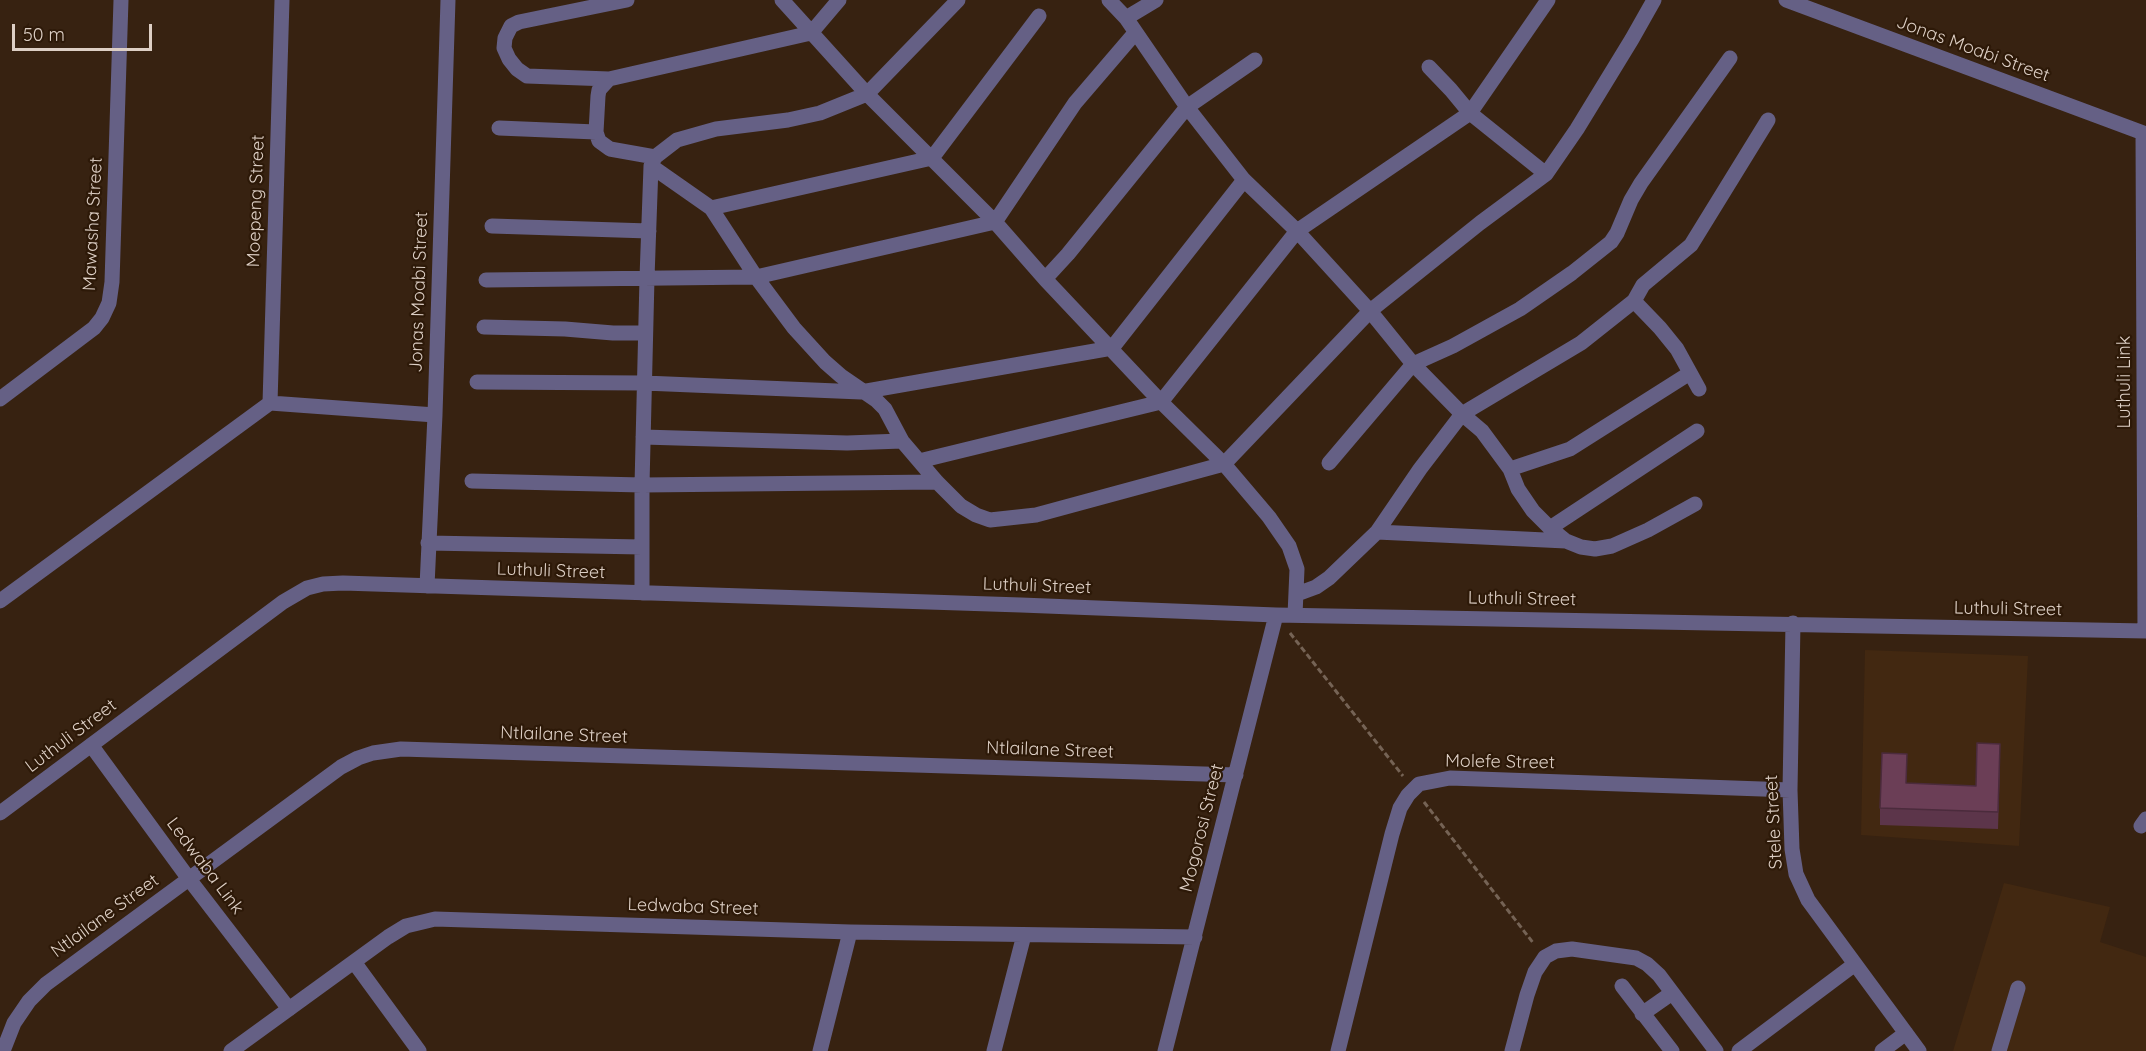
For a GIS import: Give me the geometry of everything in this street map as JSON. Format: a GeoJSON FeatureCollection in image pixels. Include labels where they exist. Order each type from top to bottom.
{"type":"FeatureCollection","features":[{"type":"Feature","properties":{"kind":"street","name":"Mawasha Street"},"geometry":{"type":"LineString","coordinates":[[0,399],[94,328],[109,303],[112,282],[121,0]]}},
{"type":"Feature","properties":{"kind":"street","name":"Moepeng Street"},"geometry":{"type":"LineString","coordinates":[[270,403],[282,0]]}},
{"type":"Feature","properties":{"kind":"street","name":"Jonas Moabi Street"},"geometry":{"type":"LineString","coordinates":[[427,586],[435,415],[448,0]]}},
{"type":"Feature","properties":{"kind":"street"},"geometry":{"type":"LineString","coordinates":[[627,0],[519,22],[511,26],[505,38],[504,48],[517,69],[527,76],[609,79],[811,33],[839,0]]}},
{"type":"Feature","properties":{"kind":"street"},"geometry":{"type":"LineString","coordinates":[[782,0],[867,94],[995,222],[1045,279],[1161,402],[1224,464],[1269,517],[1289,546],[1297,569],[1298,594],[1295,615]]}},
{"type":"Feature","properties":{"kind":"street"},"geometry":{"type":"LineString","coordinates":[[642,593],[645,333],[653,162],[677,140],[716,129],[788,120],[820,113],[867,94],[958,0]]}},
{"type":"Feature","properties":{"kind":"street"},"geometry":{"type":"LineString","coordinates":[[1110,0],[1126,18],[1187,106],[1244,180],[1297,231],[1370,311],[1413,364],[1482,431],[1510,469],[1518,489],[1533,511],[1550,528],[1566,541],[1595,549],[1612,546],[1648,530],[1695,504]]}},
{"type":"Feature","properties":{"kind":"street"},"geometry":{"type":"LineString","coordinates":[[1126,18],[1156,0]]}},
{"type":"Feature","properties":{"kind":"street"},"geometry":{"type":"LineString","coordinates":[[919,461],[1161,402],[1297,231],[1470,114],[1548,0]]}},
{"type":"Feature","properties":{"kind":"street"},"geometry":{"type":"LineString","coordinates":[[609,79],[599,90],[596,132],[599,141],[609,149],[653,162],[711,208],[756,277],[794,328],[841,376],[861,392],[876,400],[885,409],[902,441],[937,482],[961,506],[976,515],[990,520],[1006,519],[1036,515],[1224,464],[1370,311],[1480,223],[1546,174],[1577,129],[1654,0]]}},
{"type":"Feature","properties":{"kind":"street","name":"Jonas Moabi Street"},"geometry":{"type":"LineString","coordinates":[[1786,0],[2145,133]]}},
{"type":"Feature","properties":{"kind":"street"},"geometry":{"type":"LineString","coordinates":[[711,208],[932,158],[1039,16]]}},
{"type":"Feature","properties":{"kind":"street"},"geometry":{"type":"LineString","coordinates":[[486,280],[756,277],[995,222],[1075,103],[1135,33]]}},
{"type":"Feature","properties":{"kind":"street"},"geometry":{"type":"LineString","coordinates":[[1329,463],[1413,364],[1453,346],[1520,309],[1572,273],[1611,242],[1641,183],[1730,58]]}},
{"type":"Feature","properties":{"kind":"street"},"geometry":{"type":"LineString","coordinates":[[1045,279],[1068,254],[1187,106],[1255,60]]}},
{"type":"Feature","properties":{"kind":"street"},"geometry":{"type":"LineString","coordinates":[[1429,67],[1470,114],[1546,174]]}},
{"type":"Feature","properties":{"kind":"street"},"geometry":{"type":"LineString","coordinates":[[1298,594],[1316,587],[1329,578],[1377,532],[1420,469],[1462,414],[1581,344],[1634,301],[1643,285],[1691,245],[1768,120]]}},
{"type":"Feature","properties":{"kind":"street"},"geometry":{"type":"LineString","coordinates":[[499,128],[596,132]]}},
{"type":"Feature","properties":{"kind":"street","name":"Luthuli Link"},"geometry":{"type":"LineString","coordinates":[[2145,133],[2146,631]]}},
{"type":"Feature","properties":{"kind":"street"},"geometry":{"type":"LineString","coordinates":[[477,382],[644,383],[861,392],[1112,348],[1244,180]]}},
{"type":"Feature","properties":{"kind":"street"},"geometry":{"type":"LineString","coordinates":[[492,226],[650,231]]}},
{"type":"Feature","properties":{"kind":"street"},"geometry":{"type":"LineString","coordinates":[[1634,301],[1677,349],[1699,389]]}},
{"type":"Feature","properties":{"kind":"street"},"geometry":{"type":"LineString","coordinates":[[484,327],[645,333]]}},
{"type":"Feature","properties":{"kind":"street"},"geometry":{"type":"LineString","coordinates":[[1510,469],[1570,449],[1689,373]]}},
{"type":"Feature","properties":{"kind":"street"},"geometry":{"type":"LineString","coordinates":[[0,601],[270,403],[435,415]]}},
{"type":"Feature","properties":{"kind":"street"},"geometry":{"type":"LineString","coordinates":[[1550,528],[1697,431]]}},
{"type":"Feature","properties":{"kind":"street"},"geometry":{"type":"LineString","coordinates":[[643,437],[848,443],[902,441]]}},
{"type":"Feature","properties":{"kind":"street"},"geometry":{"type":"LineString","coordinates":[[472,481],[642,485],[937,482]]}},
{"type":"Feature","properties":{"kind":"street"},"geometry":{"type":"LineString","coordinates":[[1377,532],[1566,541]]}},
{"type":"Feature","properties":{"kind":"street"},"geometry":{"type":"LineString","coordinates":[[428,543],[642,547]]}},
{"type":"Feature","properties":{"kind":"street","name":"Luthuli Street"},"geometry":{"type":"LineString","coordinates":[[0,813],[283,602],[307,588],[343,583],[1276,615],[2146,631]]}},
{"type":"Feature","properties":{"kind":"street","name":"Mogorosi Street"},"geometry":{"type":"LineString","coordinates":[[1165,1051],[1276,615]]}},
{"type":"Feature","properties":{"kind":"street","name":"Stele Street"},"geometry":{"type":"LineString","coordinates":[[1793,623],[1790,790],[1792,849],[1796,874],[1808,900],[1919,1051]]}},
{"type":"Feature","properties":{"kind":"street","name":"Ledwaba Link"},"geometry":{"type":"LineString","coordinates":[[91,745],[189,879],[289,1009]]}},
{"type":"Feature","properties":{"kind":"street","name":"Ntlailane Street"},"geometry":{"type":"LineString","coordinates":[[3,1051],[14,1023],[29,1001],[46,984],[341,767],[373,753],[401,749],[1236,775]]}},
{"type":"Feature","properties":{"kind":"street","name":"Molefe Street"},"geometry":{"type":"LineString","coordinates":[[1338,1051],[1392,834],[1400,808],[1419,784],[1449,778],[1790,790]]}},
{"type":"Feature","properties":{"kind":"street","name":"Ledwaba Street"},"geometry":{"type":"LineString","coordinates":[[231,1051],[406,926],[435,919],[850,932],[1195,937]]}},
{"type":"Feature","properties":{"kind":"street"},"geometry":{"type":"LineString","coordinates":[[820,1051],[850,932]]}},
{"type":"Feature","properties":{"kind":"street"},"geometry":{"type":"LineString","coordinates":[[994,1051],[1023,935]]}},
{"type":"Feature","properties":{"kind":"street"},"geometry":{"type":"LineString","coordinates":[[1512,1051],[1535,972],[1545,957],[1557,951],[1572,949],[1636,958],[1653,969],[1716,1051]]}},
{"type":"Feature","properties":{"kind":"street"},"geometry":{"type":"LineString","coordinates":[[354,962],[419,1051]]}},
{"type":"Feature","properties":{"kind":"street"},"geometry":{"type":"LineString","coordinates":[[1739,1051],[1855,964]]}},
{"type":"Feature","properties":{"kind":"street"},"geometry":{"type":"LineString","coordinates":[[1622,986],[1672,1051]]}},
{"type":"Feature","properties":{"kind":"street"},"geometry":{"type":"LineString","coordinates":[[1999,1051],[2018,988]]}},
{"type":"Feature","properties":{"kind":"street"},"geometry":{"type":"LineString","coordinates":[[1642,1014],[1672,993]]}},
{"type":"Feature","properties":{"kind":"street"},"geometry":{"type":"LineString","coordinates":[[1882,1051],[1906,1033]]}},
{"type":"Feature","properties":{"kind":"shaded area"},"geometry":{"type":"Polygon","coordinates":[[[1865,650],[2028,656],[2019,846],[1861,835],[1865,650]]]}},
{"type":"Feature","properties":{"kind":"shaded area"},"geometry":{"type":"Polygon","coordinates":[[[2004,883],[2110,907],[2100,942],[2146,957],[2146,1051],[1953,1051],[2004,883]]]}},
{"type":"Feature","properties":{"kind":"building"},"geometry":{"type":"Polygon","coordinates":[[[1977,743],[2000,744],[1998,812],[1880,808],[1882,753],[1907,754],[1906,783],[1976,786],[1977,743]]]}}]}
